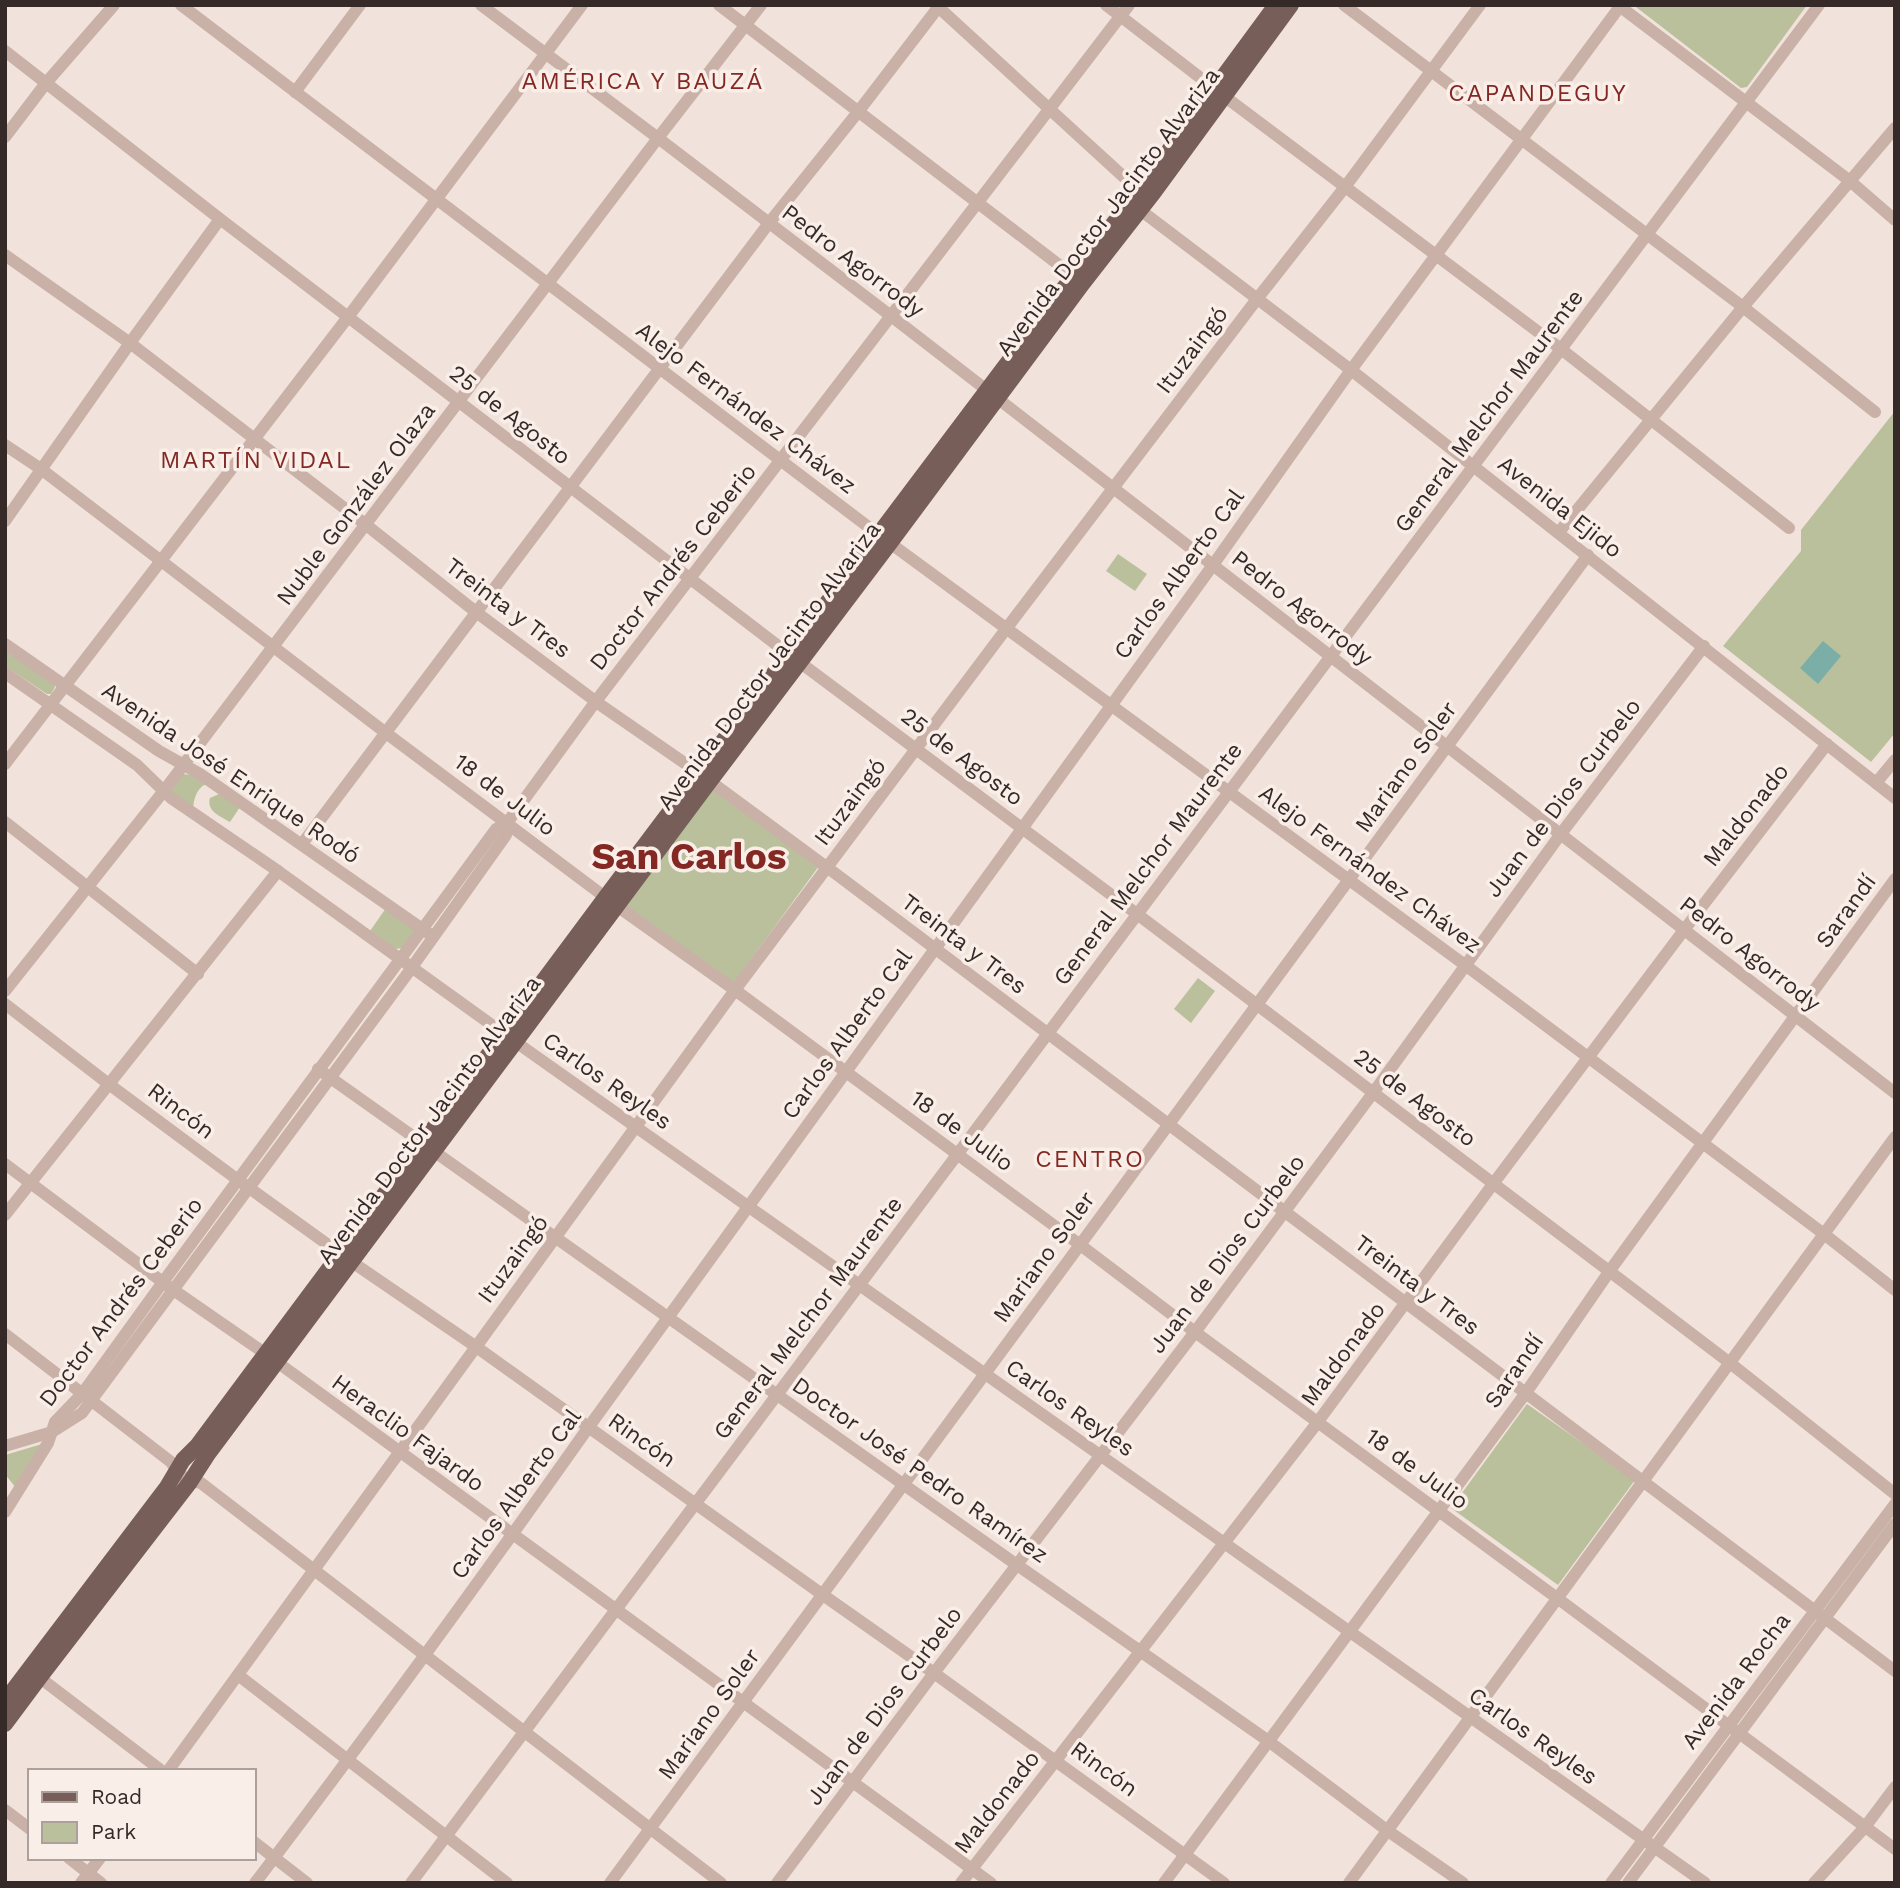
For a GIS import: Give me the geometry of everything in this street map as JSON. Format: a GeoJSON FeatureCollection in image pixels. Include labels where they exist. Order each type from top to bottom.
{"type":"FeatureCollection","features":[{"type":"Feature","properties":{"kind":"main road","name":"Avenida Doctor Jacinto Alvariza"},"geometry":{"type":"LineString","coordinates":[[5,1701],[34,1673],[196,1478],[208,1454],[271,1358],[346,1257],[1136,201],[1154,192],[1276,5]]}},
{"type":"Feature","properties":{"kind":"main road","name":"Avenida Doctor Jacinto Alvariza"},"geometry":{"type":"LineString","coordinates":[[1219,92],[1292,5]]}},
{"type":"Feature","properties":{"kind":"main road","name":"Avenida Doctor Jacinto Alvariza"},"geometry":{"type":"LineString","coordinates":[[5,1724],[34,1673],[167,1487],[177,1464],[197,1446],[271,1358]]}},
{"type":"Feature","properties":{"kind":"street"},"geometry":{"type":"LineString","coordinates":[[5,137],[46,83],[114,5]]}},
{"type":"Feature","properties":{"kind":"street","name":"Alejo Fernández Chávez"},"geometry":{"type":"LineString","coordinates":[[181,5],[885,539],[1465,965],[1704,1143],[1895,1290]]}},
{"type":"Feature","properties":{"kind":"street"},"geometry":{"type":"LineString","coordinates":[[295,92],[360,5]]}},
{"type":"Feature","properties":{"kind":"street","name":"Pedro Agorrody"},"geometry":{"type":"LineString","coordinates":[[481,5],[891,316],[1895,1093]]}},
{"type":"Feature","properties":{"kind":"street"},"geometry":{"type":"LineString","coordinates":[[5,764],[437,200],[582,5]]}},
{"type":"Feature","properties":{"kind":"street"},"geometry":{"type":"LineString","coordinates":[[719,5],[1078,280]]}},
{"type":"Feature","properties":{"kind":"street","name":"Nuble González Olaza"},"geometry":{"type":"LineString","coordinates":[[5,991],[163,792],[761,5]]}},
{"type":"Feature","properties":{"kind":"street"},"geometry":{"type":"LineString","coordinates":[[1107,5],[1125,11],[1219,92],[1562,349],[1789,528]]}},
{"type":"Feature","properties":{"kind":"street"},"geometry":{"type":"LineString","coordinates":[[1344,5],[1743,307],[1875,412]]}},
{"type":"Feature","properties":{"kind":"street","name":"Ituzaingó"},"geometry":{"type":"LineString","coordinates":[[169,1769],[826,867],[1345,187],[1480,5]]}},
{"type":"Feature","properties":{"kind":"street","name":"General Melchor Maurente"},"geometry":{"type":"LineString","coordinates":[[411,1883],[1819,5]]}},
{"type":"Feature","properties":{"kind":"street"},"geometry":{"type":"LineString","coordinates":[[302,845],[769,223],[938,6]]}},
{"type":"Feature","properties":{"kind":"street","name":"Avenida Ejido"},"geometry":{"type":"LineString","coordinates":[[938,6],[1050,110],[1136,201],[1257,299],[1559,532],[1895,798]]}},
{"type":"Feature","properties":{"kind":"street"},"geometry":{"type":"LineString","coordinates":[[1620,6],[1850,181],[1895,219]]}},
{"type":"Feature","properties":{"kind":"street","name":"Carlos Alberto Cal"},"geometry":{"type":"LineString","coordinates":[[256,1883],[513,1535],[1351,370],[1620,6]]}},
{"type":"Feature","properties":{"kind":"street","name":"Doctor Andrés Ceberio"},"geometry":{"type":"LineString","coordinates":[[243,1184],[318,1069],[496,829],[507,823],[596,701],[1125,11]]}},
{"type":"Feature","properties":{"kind":"street","name":"25 de Agosto"},"geometry":{"type":"LineString","coordinates":[[5,51],[795,659],[1730,1363],[1895,1494]]}},
{"type":"Feature","properties":{"kind":"street"},"geometry":{"type":"LineString","coordinates":[[1559,532],[1743,307],[1895,128]]}},
{"type":"Feature","properties":{"kind":"street"},"geometry":{"type":"LineString","coordinates":[[5,521],[220,219]]}},
{"type":"Feature","properties":{"kind":"street","name":"Treinta y Tres"},"geometry":{"type":"LineString","coordinates":[[5,255],[130,343],[476,612],[826,867],[1895,1671]]}},
{"type":"Feature","properties":{"kind":"street","name":"18 de Julio"},"geometry":{"type":"LineString","coordinates":[[5,445],[41,469],[612,902],[1080,1244],[1195,1332],[1895,1849]]}},
{"type":"Feature","properties":{"kind":"street","name":"Mariano Soler"},"geometry":{"type":"LineString","coordinates":[[610,1883],[1588,555]]}},
{"type":"Feature","properties":{"kind":"street","name":"Avenida José Enrique Rodó"},"geometry":{"type":"LineString","coordinates":[[5,643],[434,937]]}},
{"type":"Feature","properties":{"kind":"street","name":"Juan de Dios Curbelo"},"geometry":{"type":"LineString","coordinates":[[777,1883],[1195,1332],[1374,1093],[1560,835],[1704,646]]}},
{"type":"Feature","properties":{"kind":"street","name":"Avenida José Enrique Rodó"},"geometry":{"type":"LineString","coordinates":[[5,673],[137,765],[163,792],[412,968]]}},
{"type":"Feature","properties":{"kind":"street","name":"Maldonado"},"geometry":{"type":"LineString","coordinates":[[961,1883],[1318,1422],[1493,1184],[1827,744]]}},
{"type":"Feature","properties":{"kind":"street"},"geometry":{"type":"LineString","coordinates":[[1876,783],[1895,760]]}},
{"type":"Feature","properties":{"kind":"street"},"geometry":{"type":"LineString","coordinates":[[5,822],[198,974]]}},
{"type":"Feature","properties":{"kind":"street","name":"Doctor Andrés Ceberio"},"geometry":{"type":"LineString","coordinates":[[52,1432],[82,1413],[87,1398],[243,1184],[330,1077],[412,968],[506,835],[507,823]]}},
{"type":"Feature","properties":{"kind":"street"},"geometry":{"type":"LineString","coordinates":[[5,1215],[278,871]]}},
{"type":"Feature","properties":{"kind":"street","name":"Sarandí"},"geometry":{"type":"LineString","coordinates":[[1164,1883],[1525,1394],[1609,1271],[1895,879]]}},
{"type":"Feature","properties":{"kind":"street","name":"Carlos Reyles"},"geometry":{"type":"LineString","coordinates":[[412,968],[1705,1883]]}},
{"type":"Feature","properties":{"kind":"street","name":"Rincón"},"geometry":{"type":"LineString","coordinates":[[5,1004],[243,1184],[934,1673],[1224,1883]]}},
{"type":"Feature","properties":{"kind":"street","name":"Doctor José Pedro Ramírez"},"geometry":{"type":"LineString","coordinates":[[318,1069],[1268,1740],[1388,1831],[1463,1883]]}},
{"type":"Feature","properties":{"kind":"street"},"geometry":{"type":"LineString","coordinates":[[1349,1883],[1895,1137]]}},
{"type":"Feature","properties":{"kind":"street","name":"Heraclio Fajardo"},"geometry":{"type":"LineString","coordinates":[[5,1164],[168,1286],[271,1358],[991,1883]]}},
{"type":"Feature","properties":{"kind":"street"},"geometry":{"type":"LineString","coordinates":[[5,1334],[196,1478],[720,1883]]}},
{"type":"Feature","properties":{"kind":"street"},"geometry":{"type":"LineString","coordinates":[[5,1446],[52,1432]]}},
{"type":"Feature","properties":{"kind":"street"},"geometry":{"type":"LineString","coordinates":[[5,1512],[48,1443],[52,1432]]}},
{"type":"Feature","properties":{"kind":"street","name":"Avenida Rocha"},"geometry":{"type":"LineString","coordinates":[[1628,1883],[1650,1843],[1820,1614],[1895,1504]]}},
{"type":"Feature","properties":{"kind":"street","name":"Avenida Rocha"},"geometry":{"type":"LineString","coordinates":[[1820,1614],[1895,1524]]}},
{"type":"Feature","properties":{"kind":"street"},"geometry":{"type":"LineString","coordinates":[[34,1673],[159,1769]]}},
{"type":"Feature","properties":{"kind":"street"},"geometry":{"type":"LineString","coordinates":[[239,1675],[506,1883]]}},
{"type":"Feature","properties":{"kind":"street"},"geometry":{"type":"LineString","coordinates":[[1814,1883],[1865,1826],[1895,1787]]}},
{"type":"Feature","properties":{"kind":"street"},"geometry":{"type":"LineString","coordinates":[[5,1810],[28,1827]]}},
{"type":"Feature","properties":{"kind":"street","name":"Avenida Rocha"},"geometry":{"type":"LineString","coordinates":[[1611,1883],[1650,1843]]}},
{"type":"Feature","properties":{"kind":"street"},"geometry":{"type":"LineString","coordinates":[[256,1844],[307,1883]]}},
{"type":"Feature","properties":{"kind":"street"},"geometry":{"type":"LineString","coordinates":[[71,1860],[85,1878],[101,1883]]}},
{"type":"Feature","properties":{"kind":"street"},"geometry":{"type":"LineString","coordinates":[[85,1878],[98,1860]]}},
{"type":"Feature","properties":{"kind":"green space"},"geometry":{"type":"Polygon","coordinates":[[[1635,5],[1807,5],[1747,87],[1741,88],[1635,5]]]}},
{"type":"Feature","properties":{"kind":"green space"},"geometry":{"type":"Polygon","coordinates":[[[1895,411],[1895,733],[1871,762],[1723,646],[1801,551],[1801,530],[1895,411]]]}},
{"type":"Feature","properties":{"kind":"green space"},"geometry":{"type":"Polygon","coordinates":[[[1118,554],[1147,574],[1135,591],[1106,571],[1118,554]]]}},
{"type":"Feature","properties":{"kind":"green space"},"geometry":{"type":"Polygon","coordinates":[[[5,651],[54,684],[51,694],[5,666],[5,651]]]}},
{"type":"Feature","properties":{"kind":"green space"},"geometry":{"type":"Polygon","coordinates":[[[183,774],[191,775],[206,784],[198,791],[193,809],[171,791],[183,774]]]}},
{"type":"Feature","properties":{"kind":"green space"},"geometry":{"type":"Polygon","coordinates":[[[714,788],[819,866],[733,984],[626,906],[714,788]]]}},
{"type":"Feature","properties":{"kind":"green space"},"geometry":{"type":"Polygon","coordinates":[[[219,794],[240,807],[230,822],[215,813],[210,806],[210,798],[219,794]]]}},
{"type":"Feature","properties":{"kind":"green space"},"geometry":{"type":"Polygon","coordinates":[[[386,908],[416,929],[403,948],[395,949],[370,931],[386,908]]]}},
{"type":"Feature","properties":{"kind":"green space"},"geometry":{"type":"Polygon","coordinates":[[[1198,978],[1215,991],[1191,1023],[1174,1009],[1198,978]]]}},
{"type":"Feature","properties":{"kind":"green space"},"geometry":{"type":"Polygon","coordinates":[[[1527,1404],[1635,1480],[1558,1585],[1451,1508],[1527,1404]]]}},
{"type":"Feature","properties":{"kind":"green space"},"geometry":{"type":"Polygon","coordinates":[[[42,1444],[16,1488],[5,1474],[5,1455],[42,1444]]]}},
{"type":"Feature","properties":{"kind":"water"},"geometry":{"type":"Polygon","coordinates":[[[1823,641],[1841,656],[1818,684],[1800,668],[1823,641]]]}},
{"type":"Feature","properties":{"kind":"district","name":"AMÉRICA Y BAUZÁ"},"geometry":{"type":"Point","coordinates":[643,81]}},
{"type":"Feature","properties":{"kind":"district","name":"CAPANDEGUY"},"geometry":{"type":"Point","coordinates":[1538,93]}},
{"type":"Feature","properties":{"kind":"district","name":"MARTÍN VIDAL"},"geometry":{"type":"Point","coordinates":[256,460]}},
{"type":"Feature","properties":{"kind":"district","name":"San Carlos"},"geometry":{"type":"Point","coordinates":[689,856]}},
{"type":"Feature","properties":{"kind":"district","name":"CENTRO"},"geometry":{"type":"Point","coordinates":[1090,1159]}}]}
